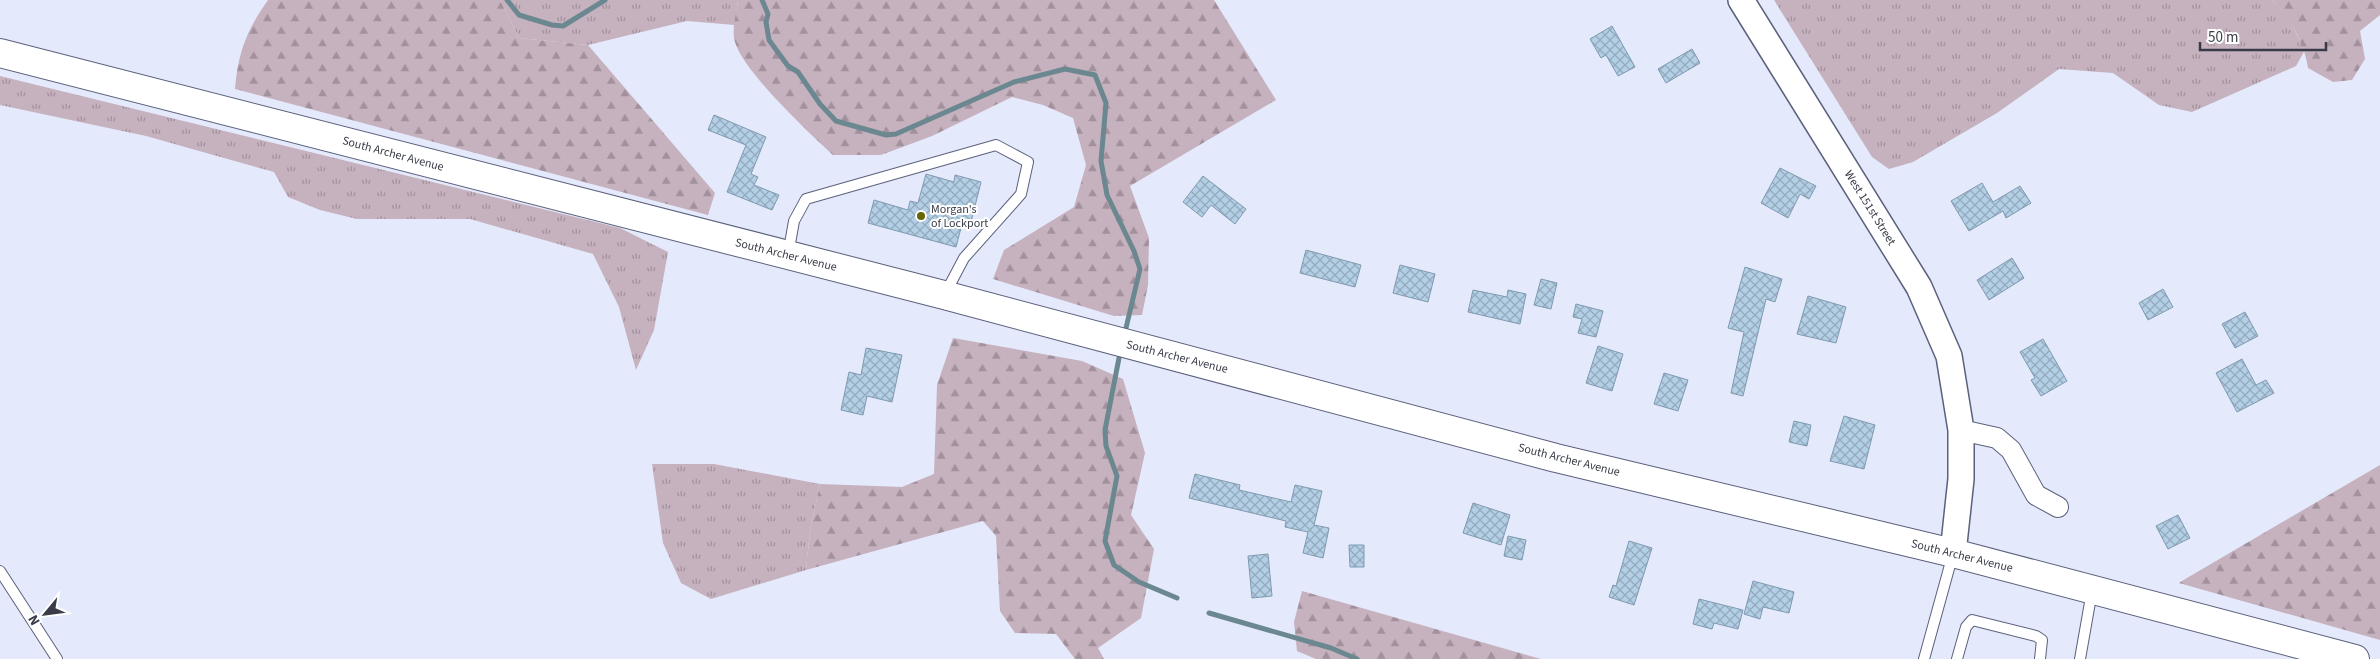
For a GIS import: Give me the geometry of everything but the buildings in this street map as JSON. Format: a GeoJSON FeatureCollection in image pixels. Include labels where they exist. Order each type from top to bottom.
{"type":"FeatureCollection","features":[{"type":"Feature","properties":{"kind":"main road","name":"South Archer Avenue"},"geometry":{"type":"LineString","coordinates":[[0,53],[944,295],[1556,458],[1953,553],[2355,659]]}},
{"type":"Feature","properties":{"kind":"street","name":"West 151st Street"},"geometry":{"type":"LineString","coordinates":[[1741,0],[1919,287],[1949,356],[1961,430],[1961,479],[1953,553]]}},
{"type":"Feature","properties":{"kind":"street"},"geometry":{"type":"LineString","coordinates":[[1961,430],[1998,438],[2011,450],[2036,494],[2058,507]]}},
{"type":"Feature","properties":{"kind":"lane"},"geometry":{"type":"LineString","coordinates":[[788,256],[794,221],[806,199],[996,145],[1028,162],[1021,194],[964,258],[944,295]]}},
{"type":"Feature","properties":{"kind":"lane"},"geometry":{"type":"LineString","coordinates":[[1924,659],[1953,553]]}},
{"type":"Feature","properties":{"kind":"lane"},"geometry":{"type":"LineString","coordinates":[[0,571],[57,659]]}},
{"type":"Feature","properties":{"kind":"lane"},"geometry":{"type":"LineString","coordinates":[[2080,659],[2092,590]]}},
{"type":"Feature","properties":{"kind":"lane"},"geometry":{"type":"LineString","coordinates":[[1957,659],[1966,627],[1972,620],[2036,636],[2042,640],[2040,659]]}},
{"type":"Feature","properties":{"kind":"green space"},"geometry":{"type":"Polygon","coordinates":[[[268,0],[500,0],[519,38],[588,45],[715,193],[708,215],[235,89],[241,52],[254,21],[268,0]]]}},
{"type":"Feature","properties":{"kind":"green space"},"geometry":{"type":"Polygon","coordinates":[[[500,0],[738,0],[735,25],[687,21],[588,45],[519,38],[500,0]]]}},
{"type":"Feature","properties":{"kind":"green space"},"geometry":{"type":"Polygon","coordinates":[[[738,0],[1214,0],[1276,100],[1130,186],[1149,238],[1148,285],[1142,315],[1114,316],[993,279],[1004,250],[1074,207],[1086,165],[1073,118],[1043,105],[1012,97],[932,136],[881,155],[833,155],[778,101],[750,69],[734,37],[738,0]]]}},
{"type":"Feature","properties":{"kind":"green space"},"geometry":{"type":"Polygon","coordinates":[[[1774,0],[2272,0],[2287,16],[2305,50],[2296,66],[2192,112],[2159,105],[2113,73],[2059,69],[1997,113],[1913,162],[1889,169],[1872,157],[1774,0]]]}},
{"type":"Feature","properties":{"kind":"green space"},"geometry":{"type":"Polygon","coordinates":[[[2272,0],[2380,0],[2380,15],[2360,31],[2365,59],[2352,80],[2333,82],[2308,68],[2300,40],[2285,15],[2272,0]]]}},
{"type":"Feature","properties":{"kind":"green space"},"geometry":{"type":"Polygon","coordinates":[[[0,76],[620,228],[668,252],[654,330],[636,370],[619,307],[593,254],[470,219],[357,219],[320,210],[288,197],[274,172],[146,136],[0,105],[0,76]]]}},
{"type":"Feature","properties":{"kind":"green space"},"geometry":{"type":"Polygon","coordinates":[[[953,338],[1082,361],[1123,379],[1145,453],[1131,515],[1154,549],[1141,618],[1098,648],[1104,659],[1075,659],[1056,634],[1015,633],[1000,611],[996,536],[983,521],[806,570],[810,531],[820,484],[902,487],[934,474],[937,385],[953,338]]]}},
{"type":"Feature","properties":{"kind":"green space"},"geometry":{"type":"Polygon","coordinates":[[[652,464],[714,464],[820,484],[810,531],[806,570],[711,599],[681,583],[663,543],[652,464]]]}},
{"type":"Feature","properties":{"kind":"green space"},"geometry":{"type":"Polygon","coordinates":[[[2380,465],[2380,640],[2179,583],[2187,578],[2380,465]]]}},
{"type":"Feature","properties":{"kind":"green space"},"geometry":{"type":"Polygon","coordinates":[[[1302,591],[1541,659],[1316,659],[1297,651],[1294,622],[1302,591]]]}},
{"type":"Feature","properties":{"kind":"waterway"},"geometry":{"type":"LineString","coordinates":[[507,0],[519,15],[552,25],[563,26],[605,0]]}},
{"type":"Feature","properties":{"kind":"waterway"},"geometry":{"type":"LineString","coordinates":[[762,0],[768,14],[766,22],[769,40],[788,66],[798,72],[820,104],[836,121],[886,135],[896,134],[1014,82],[1065,69],[1095,75],[1106,103],[1101,161],[1107,195],[1134,251],[1140,269],[1126,328]]}},
{"type":"Feature","properties":{"kind":"waterway"},"geometry":{"type":"LineString","coordinates":[[1119,358],[1105,430],[1106,446],[1117,476],[1105,541],[1114,565],[1139,582],[1177,598]]}},
{"type":"Feature","properties":{"kind":"waterway"},"geometry":{"type":"LineString","coordinates":[[1209,613],[1331,648],[1357,659]]}},
{"type":"Feature","properties":{"kind":"place","name":"Morgan's of Lockport"},"geometry":{"type":"Point","coordinates":[921,216]}}]}
